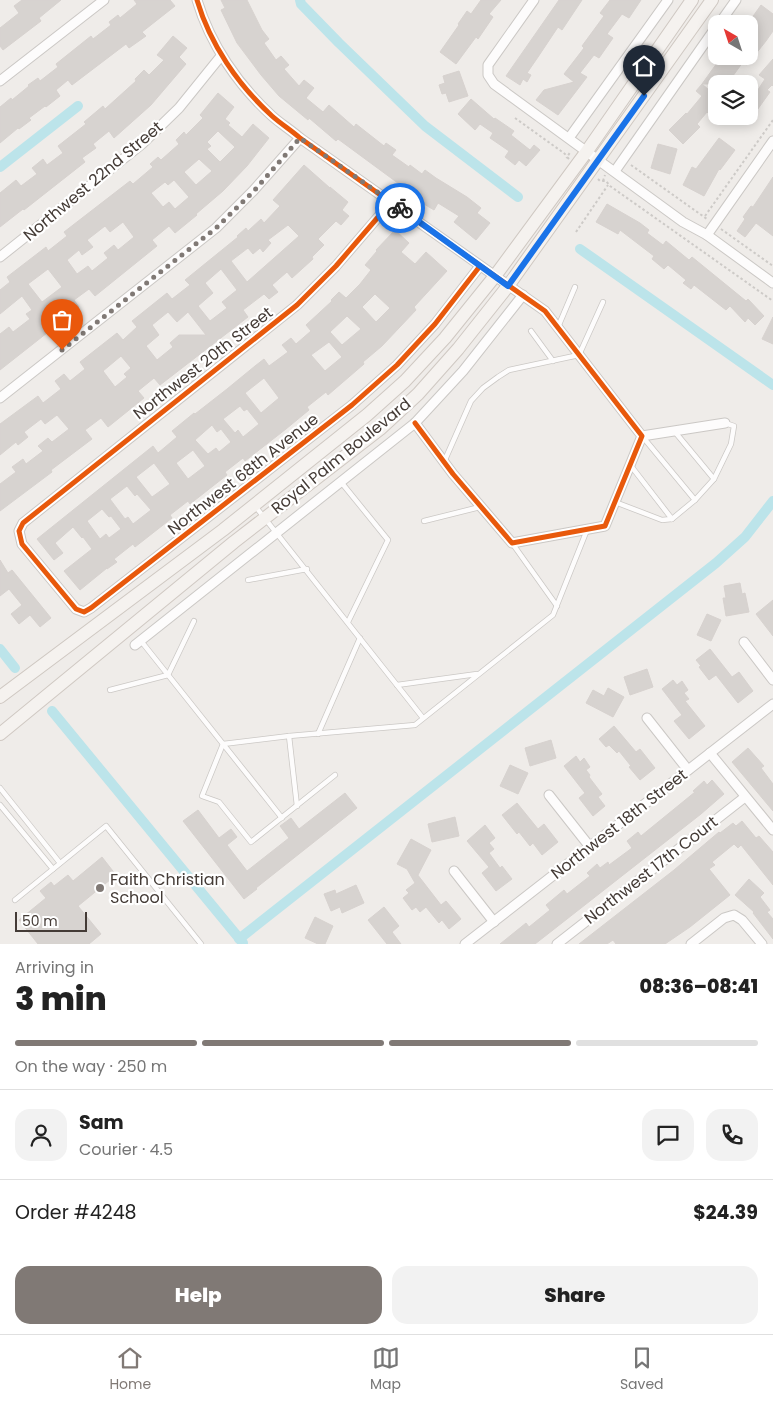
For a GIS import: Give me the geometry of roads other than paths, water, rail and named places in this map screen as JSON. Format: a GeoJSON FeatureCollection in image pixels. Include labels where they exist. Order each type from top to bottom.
{"type":"FeatureCollection","features":[{"type":"Feature","properties":{"kind":"main road","name":"Royal Palm Boulevard"},"geometry":{"type":"LineString","coordinates":[[0,697],[367,416],[405,381],[445,338],[495,276],[587,150],[692,0]]}},
{"type":"Feature","properties":{"kind":"main road","name":"Royal Palm Boulevard"},"geometry":{"type":"LineString","coordinates":[[0,734],[265,518],[380,428],[418,394],[458,349],[508,286],[712,0]]}},
{"type":"Feature","properties":{"kind":"street"},"geometry":{"type":"LineString","coordinates":[[0,81],[104,0]]}},
{"type":"Feature","properties":{"kind":"street"},"geometry":{"type":"LineString","coordinates":[[197,0],[202,17],[221,56],[247,90],[272,115],[300,138],[545,311],[642,436]]}},
{"type":"Feature","properties":{"kind":"street"},"geometry":{"type":"LineString","coordinates":[[534,0],[488,65],[488,75],[494,84],[587,150],[682,222],[707,234],[773,283]]}},
{"type":"Feature","properties":{"kind":"street"},"geometry":{"type":"LineString","coordinates":[[570,138],[668,0]]}},
{"type":"Feature","properties":{"kind":"street"},"geometry":{"type":"LineString","coordinates":[[725,15],[736,0]]}},
{"type":"Feature","properties":{"kind":"street"},"geometry":{"type":"LineString","coordinates":[[615,171],[708,38]]}},
{"type":"Feature","properties":{"kind":"street","name":"Northwest 22nd Street"},"geometry":{"type":"LineString","coordinates":[[0,257],[142,144],[179,108],[221,56]]}},
{"type":"Feature","properties":{"kind":"street"},"geometry":{"type":"LineString","coordinates":[[0,398],[216,228],[254,191],[300,138]]}},
{"type":"Feature","properties":{"kind":"street"},"geometry":{"type":"LineString","coordinates":[[707,234],[773,141]]}},
{"type":"Feature","properties":{"kind":"street","name":"Northwest 20th Street"},"geometry":{"type":"LineString","coordinates":[[18,531],[23,523],[296,305],[336,266],[391,202]]}},
{"type":"Feature","properties":{"kind":"street","name":"Northwest 68th Avenue"},"geometry":{"type":"LineString","coordinates":[[18,531],[22,544],[76,609],[84,612],[91,608],[352,405],[397,365],[435,324],[480,266]]}},
{"type":"Feature","properties":{"kind":"street"},"geometry":{"type":"LineString","coordinates":[[138,642],[415,422],[463,371],[523,295]]}},
{"type":"Feature","properties":{"kind":"street"},"geometry":{"type":"LineString","coordinates":[[415,422],[444,462],[512,544],[606,526],[642,436]]}},
{"type":"Feature","properties":{"kind":"street"},"geometry":{"type":"LineString","coordinates":[[642,436],[725,423]]}},
{"type":"Feature","properties":{"kind":"street"},"geometry":{"type":"LineString","coordinates":[[744,642],[773,680]]}},
{"type":"Feature","properties":{"kind":"street","name":"Northwest 18th Street"},"geometry":{"type":"LineString","coordinates":[[465,944],[773,704]]}},
{"type":"Feature","properties":{"kind":"street"},"geometry":{"type":"LineString","coordinates":[[647,718],[688,770]]}},
{"type":"Feature","properties":{"kind":"street"},"geometry":{"type":"LineString","coordinates":[[710,754],[773,830]]}},
{"type":"Feature","properties":{"kind":"street"},"geometry":{"type":"LineString","coordinates":[[549,795],[590,847]]}},
{"type":"Feature","properties":{"kind":"street","name":"Northwest 17th Court"},"geometry":{"type":"LineString","coordinates":[[558,944],[745,797]]}},
{"type":"Feature","properties":{"kind":"street"},"geometry":{"type":"LineString","coordinates":[[454,871],[494,922]]}},
{"type":"Feature","properties":{"kind":"street"},"geometry":{"type":"LineString","coordinates":[[691,944],[724,918],[734,915],[742,920],[762,944]]}},
{"type":"Feature","properties":{"kind":"lane"},"geometry":{"type":"LineString","coordinates":[[558,327],[576,286]]}},
{"type":"Feature","properties":{"kind":"lane"},"geometry":{"type":"LineString","coordinates":[[444,462],[471,401],[483,388],[509,370],[579,355],[603,302]]}},
{"type":"Feature","properties":{"kind":"lane"},"geometry":{"type":"LineString","coordinates":[[531,331],[553,361]]}},
{"type":"Feature","properties":{"kind":"lane"},"geometry":{"type":"LineString","coordinates":[[615,502],[662,520],[672,519],[695,500],[714,479],[731,444],[733,435],[734,426],[725,423]]}},
{"type":"Feature","properties":{"kind":"lane"},"geometry":{"type":"LineString","coordinates":[[674,431],[714,479]]}},
{"type":"Feature","properties":{"kind":"lane"},"geometry":{"type":"LineString","coordinates":[[642,436],[695,500]]}},
{"type":"Feature","properties":{"kind":"lane"},"geometry":{"type":"LineString","coordinates":[[630,464],[672,519]]}},
{"type":"Feature","properties":{"kind":"lane"},"geometry":{"type":"LineString","coordinates":[[341,482],[388,540],[348,622]]}},
{"type":"Feature","properties":{"kind":"lane"},"geometry":{"type":"LineString","coordinates":[[254,504],[423,718]]}},
{"type":"Feature","properties":{"kind":"lane"},"geometry":{"type":"LineString","coordinates":[[424,521],[481,506]]}},
{"type":"Feature","properties":{"kind":"lane"},"geometry":{"type":"LineString","coordinates":[[223,744],[415,725],[553,615],[587,530]]}},
{"type":"Feature","properties":{"kind":"lane"},"geometry":{"type":"LineString","coordinates":[[512,544],[557,606]]}},
{"type":"Feature","properties":{"kind":"lane"},"geometry":{"type":"LineString","coordinates":[[248,580],[307,569]]}},
{"type":"Feature","properties":{"kind":"lane"},"geometry":{"type":"LineString","coordinates":[[110,690],[168,675],[194,621]]}},
{"type":"Feature","properties":{"kind":"lane"},"geometry":{"type":"LineString","coordinates":[[318,734],[360,638]]}},
{"type":"Feature","properties":{"kind":"lane"},"geometry":{"type":"LineString","coordinates":[[138,642],[168,675],[282,818]]}},
{"type":"Feature","properties":{"kind":"lane"},"geometry":{"type":"LineString","coordinates":[[397,685],[479,674]]}},
{"type":"Feature","properties":{"kind":"lane"},"geometry":{"type":"LineString","coordinates":[[289,736],[297,806]]}},
{"type":"Feature","properties":{"kind":"lane"},"geometry":{"type":"LineString","coordinates":[[223,744],[202,796],[219,802],[251,842],[335,775]]}},
{"type":"Feature","properties":{"kind":"lane"},"geometry":{"type":"LineString","coordinates":[[0,788],[60,863]]}},
{"type":"Feature","properties":{"kind":"lane"},"geometry":{"type":"LineString","coordinates":[[0,805],[53,869]]}},
{"type":"Feature","properties":{"kind":"lane"},"geometry":{"type":"LineString","coordinates":[[15,900],[106,826],[201,944]]}},
{"type":"Feature","properties":{"kind":"waterway"},"geometry":{"type":"LineString","coordinates":[[300,0],[301,4],[339,43],[425,126],[518,197]]}},
{"type":"Feature","properties":{"kind":"waterway"},"geometry":{"type":"LineString","coordinates":[[0,167],[78,106]]}},
{"type":"Feature","properties":{"kind":"waterway"},"geometry":{"type":"LineString","coordinates":[[580,249],[773,385]]}},
{"type":"Feature","properties":{"kind":"waterway"},"geometry":{"type":"LineString","coordinates":[[239,939],[716,563],[745,537],[773,501]]}},
{"type":"Feature","properties":{"kind":"waterway"},"geometry":{"type":"LineString","coordinates":[[0,649],[15,668]]}},
{"type":"Feature","properties":{"kind":"waterway"},"geometry":{"type":"LineString","coordinates":[[52,711],[243,943]]}},
{"type":"Feature","properties":{"kind":"place","name":"Faith Christian School"},"geometry":{"type":"Point","coordinates":[100,888]}}]}
